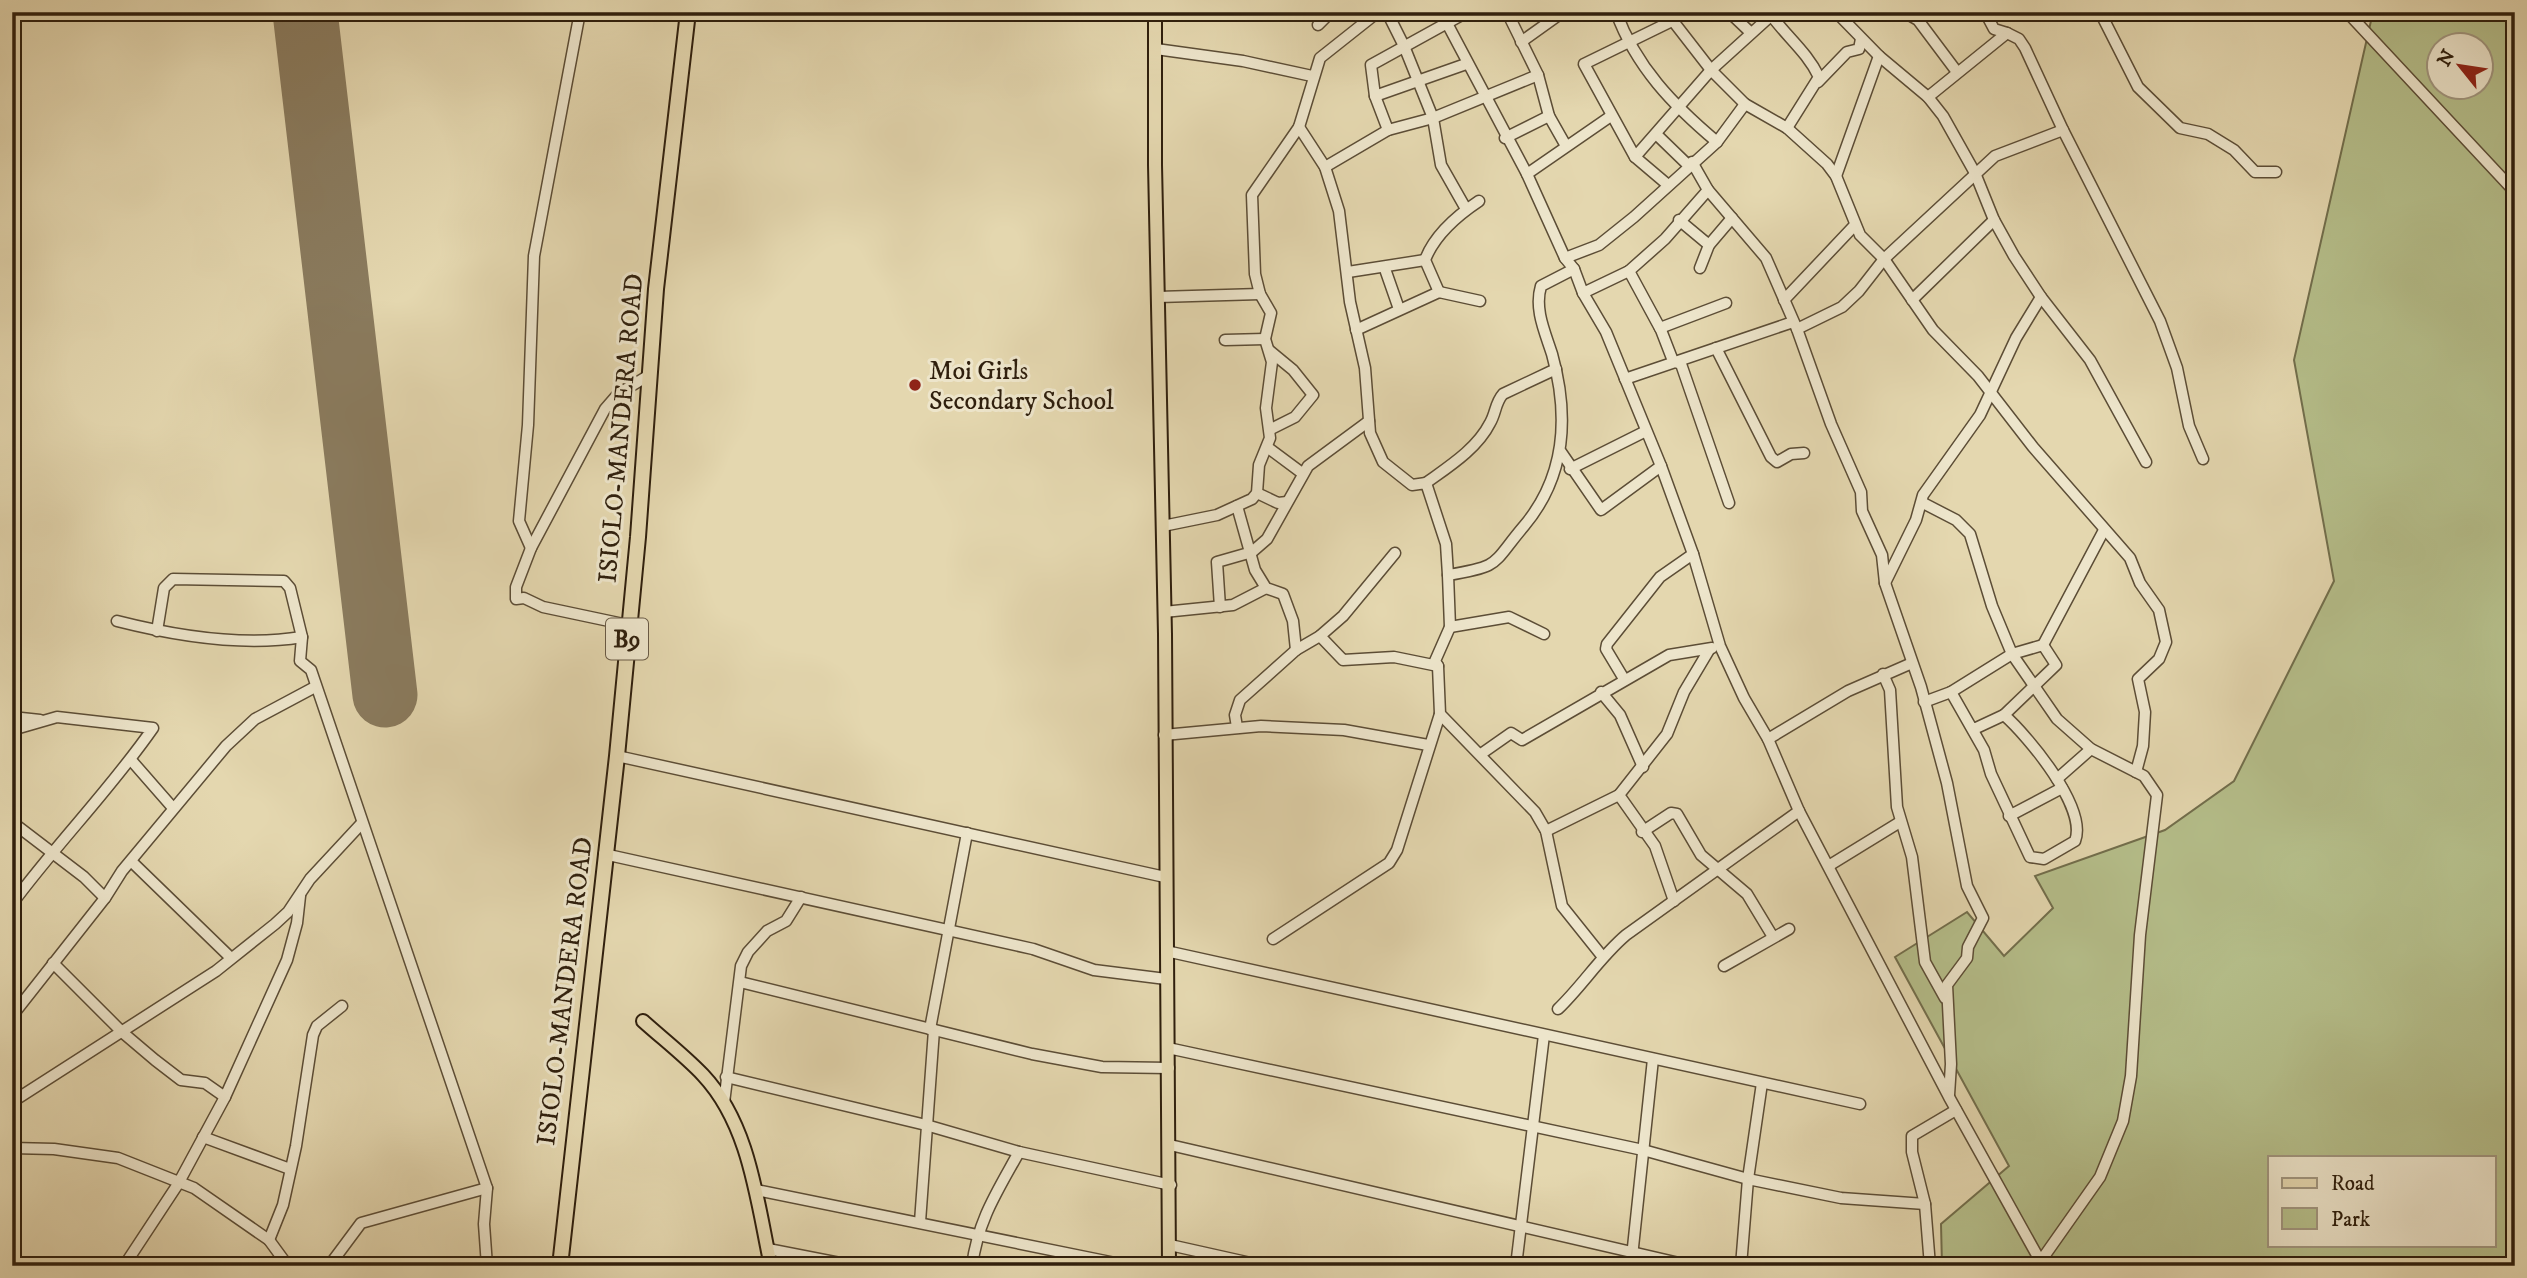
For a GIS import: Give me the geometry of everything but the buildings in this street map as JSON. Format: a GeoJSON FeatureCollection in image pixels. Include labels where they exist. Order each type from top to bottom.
{"type":"FeatureCollection","features":[{"type":"Feature","properties":{"kind":"highway","name":"ISIOLO-MANDERA ROAD"},"geometry":{"type":"LineString","coordinates":[[560,1266],[617,756],[656,289],[688,12]]}},
{"type":"Feature","properties":{"kind":"main road"},"geometry":{"type":"LineString","coordinates":[[1155,12],[1164,612],[1166,979],[1171,1185],[1169,1266]]}},
{"type":"Feature","properties":{"kind":"main road"},"geometry":{"type":"LineString","coordinates":[[643,1021],[704,1076],[736,1124],[755,1190],[771,1266]]}},
{"type":"Feature","properties":{"kind":"street"},"geometry":{"type":"LineString","coordinates":[[531,548],[519,521],[528,425],[534,256],[580,12]]}},
{"type":"Feature","properties":{"kind":"street"},"geometry":{"type":"LineString","coordinates":[[1318,25],[1331,12]]}},
{"type":"Feature","properties":{"kind":"street"},"geometry":{"type":"LineString","coordinates":[[1257,493],[1259,465],[1271,429],[1266,408],[1272,362],[1267,344],[1271,313],[1260,294],[1254,263],[1252,195],[1299,127],[1312,76],[1320,58],[1378,12]]}},
{"type":"Feature","properties":{"kind":"street"},"geometry":{"type":"LineString","coordinates":[[1387,12],[1433,118],[1441,166],[1466,209]]}},
{"type":"Feature","properties":{"kind":"street"},"geometry":{"type":"LineString","coordinates":[[1441,12],[1505,138],[1527,174],[1583,293],[1606,332],[1661,466],[1693,554],[1720,646],[1744,698],[1768,739],[1799,811],[2040,1264],[2100,1177],[2123,1121],[2136,1026],[2147,864],[2157,805],[2154,787],[2136,772],[2091,749],[2057,719],[2034,690],[2011,654],[1992,606],[1970,534],[1956,520],[1923,503]]}},
{"type":"Feature","properties":{"kind":"street"},"geometry":{"type":"LineString","coordinates":[[1388,130],[1375,96],[1371,65],[1467,12]]}},
{"type":"Feature","properties":{"kind":"street"},"geometry":{"type":"LineString","coordinates":[[1507,12],[1538,75],[1549,116],[1566,146]]}},
{"type":"Feature","properties":{"kind":"street"},"geometry":{"type":"LineString","coordinates":[[1521,42],[1563,12]]}},
{"type":"Feature","properties":{"kind":"street"},"geometry":{"type":"LineString","coordinates":[[1616,12],[1627,42],[1678,109],[1717,142]]}},
{"type":"Feature","properties":{"kind":"street"},"geometry":{"type":"LineString","coordinates":[[1729,12],[1750,32]]}},
{"type":"Feature","properties":{"kind":"street"},"geometry":{"type":"LineString","coordinates":[[1836,12],[1879,56],[1928,97],[1955,134],[1975,173],[1994,220],[2041,297],[2090,360],[2146,462]]}},
{"type":"Feature","properties":{"kind":"street"},"geometry":{"type":"LineString","coordinates":[[1904,12],[1918,20],[1957,72]]}},
{"type":"Feature","properties":{"kind":"street"},"geometry":{"type":"LineString","coordinates":[[1985,12],[1994,29],[2019,40],[2025,48],[2063,130],[2101,200],[2165,332],[2178,369],[2189,426],[2203,459]]}},
{"type":"Feature","properties":{"kind":"street"},"geometry":{"type":"LineString","coordinates":[[2100,12],[2138,87],[2180,128],[2208,134],[2234,150],[2255,172],[2276,172]]}},
{"type":"Feature","properties":{"kind":"street"},"geometry":{"type":"LineString","coordinates":[[2347,12],[2515,192]]}},
{"type":"Feature","properties":{"kind":"street"},"geometry":{"type":"LineString","coordinates":[[1635,157],[1711,70],[1773,14],[1783,31],[1800,45],[1818,74],[1818,82]]}},
{"type":"Feature","properties":{"kind":"street"},"geometry":{"type":"LineString","coordinates":[[1668,185],[1635,157],[1584,64],[1669,17],[1711,70],[1745,104],[1787,128],[1817,153],[1836,176],[1854,226],[1884,259],[1933,330],[1989,390],[2130,558],[2140,583],[2155,603],[2166,642],[2159,659],[2138,679],[2145,712],[2143,746],[2136,772]]}},
{"type":"Feature","properties":{"kind":"street"},"geometry":{"type":"LineString","coordinates":[[1928,97],[2007,33]]}},
{"type":"Feature","properties":{"kind":"street"},"geometry":{"type":"LineString","coordinates":[[1787,128],[1818,82],[1847,52],[1859,49],[1861,38]]}},
{"type":"Feature","properties":{"kind":"street"},"geometry":{"type":"LineString","coordinates":[[1156,49],[1243,61],[1312,76]]}},
{"type":"Feature","properties":{"kind":"street"},"geometry":{"type":"LineString","coordinates":[[1836,176],[1879,56]]}},
{"type":"Feature","properties":{"kind":"street"},"geometry":{"type":"LineString","coordinates":[[1375,96],[1466,64]]}},
{"type":"Feature","properties":{"kind":"street"},"geometry":{"type":"LineString","coordinates":[[1325,167],[1388,130],[1433,118],[1538,75]]}},
{"type":"Feature","properties":{"kind":"street"},"geometry":{"type":"LineString","coordinates":[[1565,258],[1599,245],[1717,142],[1745,104]]}},
{"type":"Feature","properties":{"kind":"street"},"geometry":{"type":"LineString","coordinates":[[1505,138],[1549,116]]}},
{"type":"Feature","properties":{"kind":"street"},"geometry":{"type":"LineString","coordinates":[[1527,174],[1611,116]]}},
{"type":"Feature","properties":{"kind":"street"},"geometry":{"type":"LineString","coordinates":[[1299,127],[1325,167],[1339,211],[1350,302],[1365,368],[1372,441],[1383,462],[1412,485],[1426,482],[1455,462],[1480,438],[1503,394],[1556,369]]}},
{"type":"Feature","properties":{"kind":"street"},"geometry":{"type":"LineString","coordinates":[[1625,379],[1673,361],[1795,326],[1842,307],[1884,259],[1995,156],[2063,130]]}},
{"type":"Feature","properties":{"kind":"street"},"geometry":{"type":"LineString","coordinates":[[1657,134],[1690,164],[1708,190],[1766,258],[1795,326],[1830,424],[1861,492],[1862,511],[1882,555],[1885,583],[1924,702],[1953,809],[1967,886],[1983,918],[1968,947],[1967,958],[1947,985],[1951,1064],[1949,1097]]}},
{"type":"Feature","properties":{"kind":"street"},"geometry":{"type":"LineString","coordinates":[[1583,293],[1629,271],[1665,239],[1708,190]]}},
{"type":"Feature","properties":{"kind":"street"},"geometry":{"type":"LineString","coordinates":[[1348,272],[1385,269],[1425,260],[1434,243],[1466,209],[1479,201]]}},
{"type":"Feature","properties":{"kind":"street"},"geometry":{"type":"LineString","coordinates":[[1700,268],[1709,245],[1732,218]]}},
{"type":"Feature","properties":{"kind":"street"},"geometry":{"type":"LineString","coordinates":[[1679,220],[1709,245]]}},
{"type":"Feature","properties":{"kind":"street"},"geometry":{"type":"LineString","coordinates":[[1912,300],[1994,220]]}},
{"type":"Feature","properties":{"kind":"street"},"geometry":{"type":"LineString","coordinates":[[1784,300],[1854,226]]}},
{"type":"Feature","properties":{"kind":"street"},"geometry":{"type":"LineString","coordinates":[[1425,260],[1439,292]]}},
{"type":"Feature","properties":{"kind":"street"},"geometry":{"type":"LineString","coordinates":[[1385,269],[1399,309]]}},
{"type":"Feature","properties":{"kind":"street"},"geometry":{"type":"LineString","coordinates":[[1574,269],[1541,286],[1537,300],[1556,369],[1562,452],[1570,469],[1601,510],[1661,466]]}},
{"type":"Feature","properties":{"kind":"street"},"geometry":{"type":"LineString","coordinates":[[1629,271],[1660,328],[1673,361],[1681,364],[1729,503]]}},
{"type":"Feature","properties":{"kind":"street"},"geometry":{"type":"LineString","coordinates":[[1356,330],[1439,292],[1455,293],[1480,301]]}},
{"type":"Feature","properties":{"kind":"street"},"geometry":{"type":"LineString","coordinates":[[1158,297],[1260,294]]}},
{"type":"Feature","properties":{"kind":"street"},"geometry":{"type":"LineString","coordinates":[[1885,583],[1923,503],[1923,495],[1980,415],[1989,390],[2015,338],[2041,297]]}},
{"type":"Feature","properties":{"kind":"street"},"geometry":{"type":"LineString","coordinates":[[1660,328],[1726,303]]}},
{"type":"Feature","properties":{"kind":"street"},"geometry":{"type":"LineString","coordinates":[[1225,340],[1267,344],[1313,395],[1295,417],[1271,429]]}},
{"type":"Feature","properties":{"kind":"street"},"geometry":{"type":"LineString","coordinates":[[1716,348],[1771,457],[1777,462],[1791,454],[1804,453]]}},
{"type":"Feature","properties":{"kind":"street"},"geometry":{"type":"LineString","coordinates":[[628,625],[543,607],[524,598],[516,599],[516,587],[531,548],[605,409],[618,394],[651,374]]}},
{"type":"Feature","properties":{"kind":"street"},"geometry":{"type":"LineString","coordinates":[[1220,607],[1217,562],[1252,552],[1267,539],[1302,473],[1319,455],[1369,421]]}},
{"type":"Feature","properties":{"kind":"street"},"geometry":{"type":"LineString","coordinates":[[1570,469],[1646,431]]}},
{"type":"Feature","properties":{"kind":"street"},"geometry":{"type":"LineString","coordinates":[[1267,447],[1302,473]]}},
{"type":"Feature","properties":{"kind":"street"},"geometry":{"type":"LineString","coordinates":[[1448,575],[1485,569],[1496,563],[1543,500],[1562,452]]}},
{"type":"Feature","properties":{"kind":"street"},"geometry":{"type":"LineString","coordinates":[[1273,939],[1389,863],[1397,849],[1440,713],[1438,666],[1435,661],[1450,628],[1446,544],[1426,482]]}},
{"type":"Feature","properties":{"kind":"street"},"geometry":{"type":"LineString","coordinates":[[1163,526],[1217,515],[1257,493]]}},
{"type":"Feature","properties":{"kind":"street"},"geometry":{"type":"LineString","coordinates":[[1257,493],[1278,503],[1287,502]]}},
{"type":"Feature","properties":{"kind":"street"},"geometry":{"type":"LineString","coordinates":[[1237,506],[1255,570],[1266,588],[1283,594],[1293,621],[1296,650]]}},
{"type":"Feature","properties":{"kind":"street"},"geometry":{"type":"LineString","coordinates":[[1924,702],[1951,692],[2011,654],[2043,645],[2104,530]]}},
{"type":"Feature","properties":{"kind":"street"},"geometry":{"type":"LineString","coordinates":[[1237,727],[1235,715],[1240,700],[1296,650],[1320,636],[1356,601],[1395,553]]}},
{"type":"Feature","properties":{"kind":"street"},"geometry":{"type":"LineString","coordinates":[[1624,679],[1606,649],[1607,644],[1660,578],[1693,554]]}},
{"type":"Feature","properties":{"kind":"street"},"geometry":{"type":"LineString","coordinates":[[157,631],[164,588],[173,579],[284,581],[290,588],[302,637],[299,660],[311,670],[315,688],[331,725],[487,1188],[484,1224],[487,1266]]}},
{"type":"Feature","properties":{"kind":"street"},"geometry":{"type":"LineString","coordinates":[[1164,612],[1233,605],[1266,588]]}},
{"type":"Feature","properties":{"kind":"street"},"geometry":{"type":"LineString","coordinates":[[1450,628],[1509,617],[1544,634]]}},
{"type":"Feature","properties":{"kind":"street"},"geometry":{"type":"LineString","coordinates":[[117,621],[157,631],[265,643],[302,637]]}},
{"type":"Feature","properties":{"kind":"street"},"geometry":{"type":"LineString","coordinates":[[1320,636],[1343,660],[1394,657],[1438,666]]}},
{"type":"Feature","properties":{"kind":"street"},"geometry":{"type":"LineString","coordinates":[[1974,729],[2004,715],[2034,690],[2056,664],[2043,645]]}},
{"type":"Feature","properties":{"kind":"street"},"geometry":{"type":"LineString","coordinates":[[1481,754],[1511,733],[1522,740],[1669,655],[1720,646]]}},
{"type":"Feature","properties":{"kind":"street"},"geometry":{"type":"LineString","coordinates":[[1546,831],[1619,795],[1667,734],[1684,692],[1709,650]]}},
{"type":"Feature","properties":{"kind":"street"},"geometry":{"type":"LineString","coordinates":[[1768,739],[1848,691],[1912,663]]}},
{"type":"Feature","properties":{"kind":"street"},"geometry":{"type":"LineString","coordinates":[[1883,674],[1890,690],[1900,822],[1912,857],[1925,962],[1946,999]]}},
{"type":"Feature","properties":{"kind":"street"},"geometry":{"type":"LineString","coordinates":[[12,1016],[173,808],[226,746],[255,719],[315,688]]}},
{"type":"Feature","properties":{"kind":"street"},"geometry":{"type":"LineString","coordinates":[[1601,692],[1620,715],[1643,767]]}},
{"type":"Feature","properties":{"kind":"street"},"geometry":{"type":"LineString","coordinates":[[1951,692],[1974,729],[2009,816],[2026,850],[2035,860],[2044,859],[2068,847],[2078,834],[2060,784],[2035,744],[2004,715]]}},
{"type":"Feature","properties":{"kind":"street"},"geometry":{"type":"LineString","coordinates":[[1440,713],[1527,802],[1546,831],[1562,906],[1602,956]]}},
{"type":"Feature","properties":{"kind":"street"},"geometry":{"type":"LineString","coordinates":[[12,717],[41,720]]}},
{"type":"Feature","properties":{"kind":"street"},"geometry":{"type":"LineString","coordinates":[[12,730],[57,717],[153,728],[131,760],[51,853],[12,904]]}},
{"type":"Feature","properties":{"kind":"street"},"geometry":{"type":"LineString","coordinates":[[1164,735],[1237,727],[1359,731],[1428,746]]}},
{"type":"Feature","properties":{"kind":"street"},"geometry":{"type":"LineString","coordinates":[[2009,816],[2060,784],[2091,749]]}},
{"type":"Feature","properties":{"kind":"street"},"geometry":{"type":"LineString","coordinates":[[617,756],[1165,877]]}},
{"type":"Feature","properties":{"kind":"street"},"geometry":{"type":"LineString","coordinates":[[131,760],[173,808]]}},
{"type":"Feature","properties":{"kind":"street"},"geometry":{"type":"LineString","coordinates":[[1619,795],[1642,832],[1655,846],[1674,901]]}},
{"type":"Feature","properties":{"kind":"street"},"geometry":{"type":"LineString","coordinates":[[1558,1009],[1575,992],[1602,956],[1799,811]]}},
{"type":"Feature","properties":{"kind":"street"},"geometry":{"type":"LineString","coordinates":[[1642,832],[1671,813],[1677,814],[1701,855],[1747,894],[1773,937]]}},
{"type":"Feature","properties":{"kind":"street"},"geometry":{"type":"LineString","coordinates":[[12,822],[105,898]]}},
{"type":"Feature","properties":{"kind":"street"},"geometry":{"type":"LineString","coordinates":[[1830,865],[1900,822]]}},
{"type":"Feature","properties":{"kind":"street"},"geometry":{"type":"LineString","coordinates":[[12,1102],[216,971],[288,912],[300,892],[362,823]]}},
{"type":"Feature","properties":{"kind":"street"},"geometry":{"type":"LineString","coordinates":[[920,1222],[932,1029],[947,929],[967,833]]}},
{"type":"Feature","properties":{"kind":"street"},"geometry":{"type":"LineString","coordinates":[[604,854],[1033,949],[1094,970],[1166,979]]}},
{"type":"Feature","properties":{"kind":"street"},"geometry":{"type":"LineString","coordinates":[[131,861],[231,958]]}},
{"type":"Feature","properties":{"kind":"street"},"geometry":{"type":"LineString","coordinates":[[124,1266],[178,1184],[225,1097],[287,960],[297,923],[300,892]]}},
{"type":"Feature","properties":{"kind":"street"},"geometry":{"type":"LineString","coordinates":[[724,1103],[741,966],[748,952],[767,931],[786,921],[801,897]]}},
{"type":"Feature","properties":{"kind":"street"},"geometry":{"type":"LineString","coordinates":[[1724,966],[1789,929]]}},
{"type":"Feature","properties":{"kind":"street"},"geometry":{"type":"LineString","coordinates":[[1166,951],[1860,1104]]}},
{"type":"Feature","properties":{"kind":"street"},"geometry":{"type":"LineString","coordinates":[[53,963],[122,1032],[181,1080],[205,1083],[225,1097]]}},
{"type":"Feature","properties":{"kind":"street"},"geometry":{"type":"LineString","coordinates":[[740,982],[1102,1067],[1169,1068]]}},
{"type":"Feature","properties":{"kind":"street"},"geometry":{"type":"LineString","coordinates":[[269,1240],[283,1205],[313,1035],[317,1026],[342,1006]]}},
{"type":"Feature","properties":{"kind":"street"},"geometry":{"type":"LineString","coordinates":[[1516,1266],[1544,1035]]}},
{"type":"Feature","properties":{"kind":"street"},"geometry":{"type":"LineString","coordinates":[[1168,1048],[1643,1150],[1748,1179],[1841,1198],[1925,1204]]}},
{"type":"Feature","properties":{"kind":"street"},"geometry":{"type":"LineString","coordinates":[[1631,1266],[1653,1059]]}},
{"type":"Feature","properties":{"kind":"street"},"geometry":{"type":"LineString","coordinates":[[726,1077],[926,1125],[1019,1152],[1171,1185]]}},
{"type":"Feature","properties":{"kind":"street"},"geometry":{"type":"LineString","coordinates":[[1741,1266],[1748,1179],[1762,1083]]}},
{"type":"Feature","properties":{"kind":"street"},"geometry":{"type":"LineString","coordinates":[[1930,1266],[1925,1204],[1912,1152],[1912,1136],[1956,1110]]}},
{"type":"Feature","properties":{"kind":"street"},"geometry":{"type":"LineString","coordinates":[[203,1137],[290,1169]]}},
{"type":"Feature","properties":{"kind":"street"},"geometry":{"type":"LineString","coordinates":[[1170,1144],[1692,1266]]}},
{"type":"Feature","properties":{"kind":"street"},"geometry":{"type":"LineString","coordinates":[[12,1148],[54,1149],[118,1158],[178,1184],[194,1188],[269,1240],[288,1266]]}},
{"type":"Feature","properties":{"kind":"street"},"geometry":{"type":"LineString","coordinates":[[972,1266],[976,1234],[986,1209],[1019,1152]]}},
{"type":"Feature","properties":{"kind":"street"},"geometry":{"type":"LineString","coordinates":[[329,1266],[361,1223],[487,1188]]}},
{"type":"Feature","properties":{"kind":"street"},"geometry":{"type":"LineString","coordinates":[[755,1190],[1130,1266]]}},
{"type":"Feature","properties":{"kind":"street"},"geometry":{"type":"LineString","coordinates":[[1170,1245],[1264,1266]]}},
{"type":"Feature","properties":{"kind":"street"},"geometry":{"type":"LineString","coordinates":[[768,1249],[855,1266]]}},
{"type":"Feature","properties":{"kind":"green space"},"geometry":{"type":"Polygon","coordinates":[[[2373,12],[2515,12],[2515,1266],[1942,1266],[1941,1224],[2009,1166],[1895,957],[1967,912],[2004,956],[2053,908],[2035,876],[2165,830],[2234,781],[2334,581],[2294,360],[2373,12]]]}},
{"type":"Feature","properties":{"kind":"runway"},"geometry":{"type":"LineString","coordinates":[[305,12],[385,695]]}},
{"type":"Feature","properties":{"kind":"place","name":"Moi Girls Secondary School"},"geometry":{"type":"Point","coordinates":[915,385]}}]}
